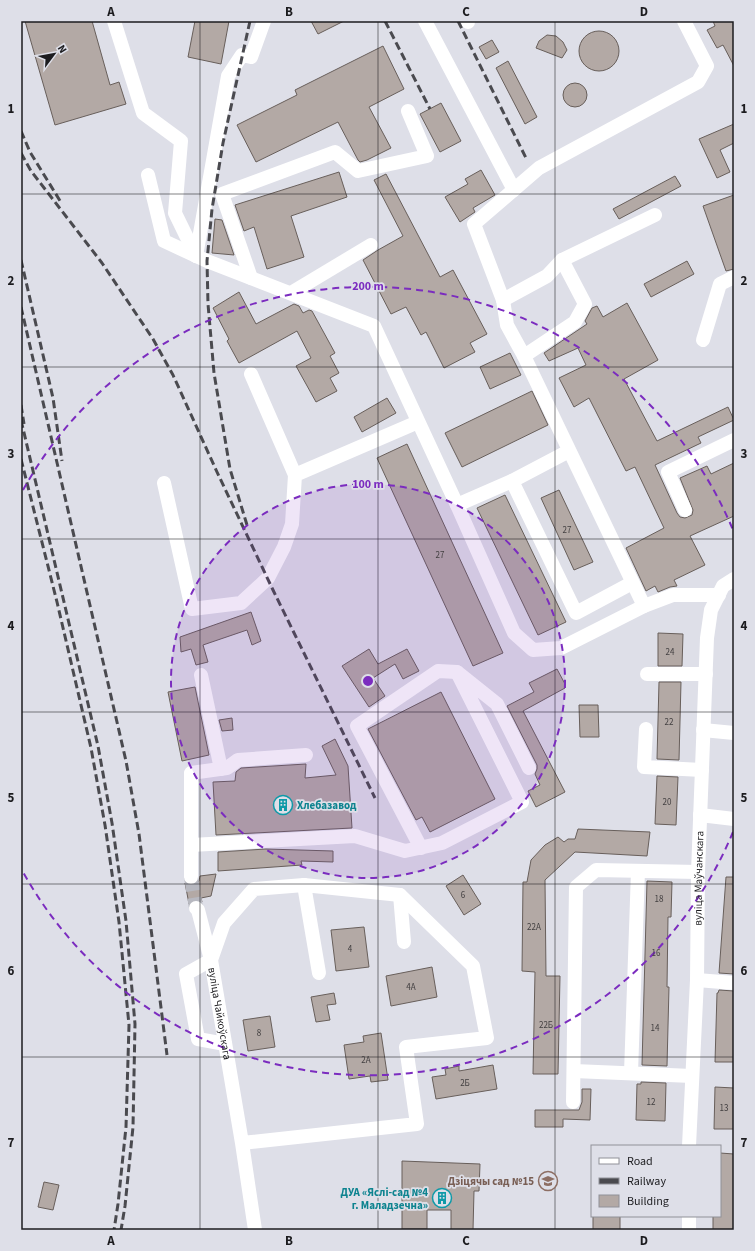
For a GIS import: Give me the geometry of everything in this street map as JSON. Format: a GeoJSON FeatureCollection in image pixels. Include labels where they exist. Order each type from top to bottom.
{"type":"FeatureCollection","features":[{"type":"Feature","properties":{"kind":"street"},"geometry":{"type":"LineString","coordinates":[[114,21],[143,113],[181,141],[176,213],[196,256]]}},
{"type":"Feature","properties":{"kind":"street"},"geometry":{"type":"LineString","coordinates":[[196,256],[228,76],[242,55],[251,57],[264,21]]}},
{"type":"Feature","properties":{"kind":"street"},"geometry":{"type":"LineString","coordinates":[[425,21],[514,190]]}},
{"type":"Feature","properties":{"kind":"street"},"geometry":{"type":"LineString","coordinates":[[644,606],[524,356],[506,325],[503,300],[474,224],[539,168],[698,82],[707,66],[684,21]]}},
{"type":"Feature","properties":{"kind":"street"},"geometry":{"type":"LineString","coordinates":[[251,278],[222,194],[334,152],[358,171],[427,156],[408,111]]}},
{"type":"Feature","properties":{"kind":"street"},"geometry":{"type":"LineString","coordinates":[[148,175],[164,240],[196,256],[374,326],[514,633],[533,650],[561,648],[644,606],[673,595],[719,595]]}},
{"type":"Feature","properties":{"kind":"street"},"geometry":{"type":"LineString","coordinates":[[503,300],[547,276],[562,260],[655,215]]}},
{"type":"Feature","properties":{"kind":"street"},"geometry":{"type":"LineString","coordinates":[[291,293],[370,245]]}},
{"type":"Feature","properties":{"kind":"street"},"geometry":{"type":"LineString","coordinates":[[524,356],[575,322],[584,304],[562,260]]}},
{"type":"Feature","properties":{"kind":"street"},"geometry":{"type":"LineString","coordinates":[[703,340],[720,284],[734,277]]}},
{"type":"Feature","properties":{"kind":"street"},"geometry":{"type":"LineString","coordinates":[[164,483],[192,609],[241,603],[268,578],[284,547],[292,524],[295,475],[251,374]]}},
{"type":"Feature","properties":{"kind":"street"},"geometry":{"type":"LineString","coordinates":[[295,475],[418,422]]}},
{"type":"Feature","properties":{"kind":"street"},"geometry":{"type":"LineString","coordinates":[[685,510],[668,472],[734,440]]}},
{"type":"Feature","properties":{"kind":"street"},"geometry":{"type":"LineString","coordinates":[[456,505],[512,481],[569,451]]}},
{"type":"Feature","properties":{"kind":"street"},"geometry":{"type":"LineString","coordinates":[[512,481],[576,613],[632,583]]}},
{"type":"Feature","properties":{"kind":"street","name":"вуліца Маўчанскага"},"geometry":{"type":"LineString","coordinates":[[689,1145],[697,980],[698,872],[707,638],[711,610],[723,586],[734,579]]}},
{"type":"Feature","properties":{"kind":"street"},"geometry":{"type":"LineString","coordinates":[[421,848],[357,726],[438,671],[457,672],[497,704],[530,768]]}},
{"type":"Feature","properties":{"kind":"street"},"geometry":{"type":"LineString","coordinates":[[191,845],[355,836],[405,851],[442,843],[522,802],[457,672]]}},
{"type":"Feature","properties":{"kind":"street"},"geometry":{"type":"LineString","coordinates":[[647,674],[706,674]]}},
{"type":"Feature","properties":{"kind":"street"},"geometry":{"type":"LineString","coordinates":[[201,675],[222,769]]}},
{"type":"Feature","properties":{"kind":"street"},"geometry":{"type":"LineString","coordinates":[[646,729],[644,767],[702,770]]}},
{"type":"Feature","properties":{"kind":"street"},"geometry":{"type":"LineString","coordinates":[[703,730],[734,733]]}},
{"type":"Feature","properties":{"kind":"street"},"geometry":{"type":"LineString","coordinates":[[191,877],[191,773],[227,768],[238,760],[306,755]]}},
{"type":"Feature","properties":{"kind":"street"},"geometry":{"type":"LineString","coordinates":[[700,815],[734,819]]}},
{"type":"Feature","properties":{"kind":"street"},"geometry":{"type":"LineString","coordinates":[[573,1102],[576,887],[596,870],[698,872]]}},
{"type":"Feature","properties":{"kind":"street"},"geometry":{"type":"LineString","coordinates":[[631,1073],[638,871]]}},
{"type":"Feature","properties":{"kind":"street"},"geometry":{"type":"LineString","coordinates":[[304,885],[319,973]]}},
{"type":"Feature","properties":{"kind":"street","name":"вуліца Чайкоўскага"},"geometry":{"type":"LineString","coordinates":[[254,1230],[242,1143],[211,960],[224,923],[254,889],[304,885],[400,896]]}},
{"type":"Feature","properties":{"kind":"street"},"geometry":{"type":"LineString","coordinates":[[400,896],[404,942]]}},
{"type":"Feature","properties":{"kind":"street"},"geometry":{"type":"LineString","coordinates":[[242,1143],[417,1124],[406,1048],[487,1038],[473,966],[400,896]]}},
{"type":"Feature","properties":{"kind":"street"},"geometry":{"type":"LineString","coordinates":[[196,908],[198,910],[211,960],[186,974],[198,1039],[225,1044]]}},
{"type":"Feature","properties":{"kind":"street"},"geometry":{"type":"LineString","coordinates":[[697,980],[734,984]]}},
{"type":"Feature","properties":{"kind":"street"},"geometry":{"type":"LineString","coordinates":[[574,1071],[692,1076]]}},
{"type":"Feature","properties":{"kind":"street"},"geometry":{"type":"LineString","coordinates":[[689,1217],[689,1230]]}},
{"type":"Feature","properties":{"kind":"building"},"geometry":{"type":"Polygon","coordinates":[[[25,21],[92,21],[110,85],[119,82],[126,104],[55,125],[25,21]]]}},
{"type":"Feature","properties":{"kind":"building"},"geometry":{"type":"Polygon","coordinates":[[[195,21],[229,21],[221,64],[188,57],[195,21]]]}},
{"type":"Feature","properties":{"kind":"building"},"geometry":{"type":"Polygon","coordinates":[[[311,21],[344,21],[318,34],[311,21]]]}},
{"type":"Feature","properties":{"kind":"building"},"geometry":{"type":"Polygon","coordinates":[[[713,21],[734,21],[734,66],[723,45],[717,48],[707,30],[715,26],[713,21]]]}},
{"type":"Feature","properties":{"kind":"building"},"geometry":{"type":"Polygon","coordinates":[[[603,31],[610,34],[616,40],[619,51],[618,59],[610,68],[603,71],[595,71],[588,68],[580,59],[579,47],[582,40],[591,32],[603,31]]]}},
{"type":"Feature","properties":{"kind":"building"},"geometry":{"type":"Polygon","coordinates":[[[547,35],[556,36],[563,42],[567,50],[562,58],[536,48],[539,41],[547,35]]]}},
{"type":"Feature","properties":{"kind":"building"},"geometry":{"type":"Polygon","coordinates":[[[492,40],[499,52],[486,59],[479,47],[492,40]]]}},
{"type":"Feature","properties":{"kind":"building"},"geometry":{"type":"Polygon","coordinates":[[[383,46],[404,89],[369,107],[391,148],[360,162],[338,122],[256,162],[237,125],[297,95],[295,90],[383,46]]]}},
{"type":"Feature","properties":{"kind":"building"},"geometry":{"type":"Polygon","coordinates":[[[508,61],[537,117],[525,124],[496,68],[508,61]]]}},
{"type":"Feature","properties":{"kind":"building"},"geometry":{"type":"Polygon","coordinates":[[[575,83],[584,86],[587,95],[584,104],[575,107],[566,104],[563,95],[566,86],[575,83]]]}},
{"type":"Feature","properties":{"kind":"building"},"geometry":{"type":"Polygon","coordinates":[[[441,103],[461,141],[440,152],[420,114],[441,103]]]}},
{"type":"Feature","properties":{"kind":"building"},"geometry":{"type":"Polygon","coordinates":[[[734,124],[734,143],[720,150],[730,172],[717,178],[699,139],[734,124]]]}},
{"type":"Feature","properties":{"kind":"building"},"geometry":{"type":"Polygon","coordinates":[[[481,170],[495,195],[473,208],[475,212],[460,222],[445,197],[468,184],[465,179],[481,170]]]}},
{"type":"Feature","properties":{"kind":"building"},"geometry":{"type":"Polygon","coordinates":[[[339,172],[347,197],[291,216],[304,257],[267,269],[254,227],[244,231],[235,205],[339,172]]]}},
{"type":"Feature","properties":{"kind":"building"},"geometry":{"type":"Polygon","coordinates":[[[386,174],[440,277],[453,270],[487,334],[470,343],[475,352],[444,368],[426,332],[421,335],[406,307],[391,314],[363,260],[403,236],[374,180],[386,174]]]}},
{"type":"Feature","properties":{"kind":"building"},"geometry":{"type":"Polygon","coordinates":[[[675,176],[681,186],[619,219],[613,209],[675,176]]]}},
{"type":"Feature","properties":{"kind":"building"},"geometry":{"type":"Polygon","coordinates":[[[734,195],[734,269],[726,271],[703,206],[734,195]]]}},
{"type":"Feature","properties":{"kind":"building"},"geometry":{"type":"Polygon","coordinates":[[[215,219],[222,220],[234,255],[212,253],[215,219]]]}},
{"type":"Feature","properties":{"kind":"building"},"geometry":{"type":"Polygon","coordinates":[[[687,261],[694,274],[651,297],[644,284],[687,261]]]}},
{"type":"Feature","properties":{"kind":"building"},"geometry":{"type":"Polygon","coordinates":[[[239,292],[256,324],[294,304],[299,306],[303,313],[309,310],[312,311],[335,353],[330,356],[339,373],[330,378],[337,391],[316,402],[296,366],[311,358],[297,331],[239,363],[227,341],[229,339],[213,308],[239,292]]]}},
{"type":"Feature","properties":{"kind":"building"},"geometry":{"type":"Polygon","coordinates":[[[627,303],[658,360],[624,379],[657,441],[728,407],[734,420],[698,437],[701,443],[655,465],[677,513],[680,517],[685,518],[692,515],[693,510],[680,478],[707,466],[711,474],[734,463],[734,516],[690,536],[705,565],[674,580],[677,586],[658,592],[655,586],[646,591],[626,548],[664,528],[635,467],[626,471],[589,398],[574,407],[559,378],[586,365],[578,348],[549,361],[544,353],[587,324],[585,321],[592,308],[597,306],[603,317],[627,303]]]}},
{"type":"Feature","properties":{"kind":"building"},"geometry":{"type":"Polygon","coordinates":[[[510,353],[521,375],[490,389],[480,367],[510,353]]]}},
{"type":"Feature","properties":{"kind":"building"},"geometry":{"type":"Polygon","coordinates":[[[532,391],[548,425],[462,467],[445,433],[532,391]]]}},
{"type":"Feature","properties":{"kind":"building"},"geometry":{"type":"Polygon","coordinates":[[[387,398],[396,413],[362,432],[354,417],[387,398]]]}},
{"type":"Feature","properties":{"kind":"building"},"geometry":{"type":"Polygon","coordinates":[[[407,444],[503,653],[473,666],[377,458],[407,444]]]}},
{"type":"Feature","properties":{"kind":"building"},"geometry":{"type":"Polygon","coordinates":[[[559,490],[593,562],[574,570],[541,498],[559,490]]]}},
{"type":"Feature","properties":{"kind":"building"},"geometry":{"type":"Polygon","coordinates":[[[505,495],[566,622],[538,635],[477,508],[505,495]]]}},
{"type":"Feature","properties":{"kind":"building"},"geometry":{"type":"Polygon","coordinates":[[[251,612],[261,641],[252,645],[247,630],[203,645],[208,662],[196,665],[191,649],[181,652],[180,637],[251,612]]]}},
{"type":"Feature","properties":{"kind":"building"},"geometry":{"type":"Polygon","coordinates":[[[658,633],[683,634],[682,666],[658,666],[658,633]]]}},
{"type":"Feature","properties":{"kind":"building"},"geometry":{"type":"Polygon","coordinates":[[[369,649],[378,664],[407,649],[419,671],[403,679],[395,664],[373,678],[385,696],[369,707],[342,666],[369,649]]]}},
{"type":"Feature","properties":{"kind":"building"},"geometry":{"type":"Polygon","coordinates":[[[557,669],[565,684],[565,688],[523,711],[565,792],[536,807],[528,791],[540,785],[535,774],[537,765],[507,706],[534,692],[529,683],[557,669]]]}},
{"type":"Feature","properties":{"kind":"building"},"geometry":{"type":"Polygon","coordinates":[[[659,682],[681,682],[679,760],[657,759],[659,682]]]}},
{"type":"Feature","properties":{"kind":"building"},"geometry":{"type":"Polygon","coordinates":[[[195,687],[209,755],[182,761],[168,692],[195,687]]]}},
{"type":"Feature","properties":{"kind":"building"},"geometry":{"type":"Polygon","coordinates":[[[441,692],[495,799],[430,832],[422,817],[416,820],[368,729],[441,692]]]}},
{"type":"Feature","properties":{"kind":"building"},"geometry":{"type":"Polygon","coordinates":[[[579,705],[598,705],[599,737],[580,737],[579,705]]]}},
{"type":"Feature","properties":{"kind":"building"},"geometry":{"type":"Polygon","coordinates":[[[232,718],[233,730],[222,731],[219,720],[232,718]]]}},
{"type":"Feature","properties":{"kind":"building","name":"Хлебазавод"},"geometry":{"type":"Polygon","coordinates":[[[335,739],[348,766],[352,828],[216,835],[213,782],[235,781],[236,772],[241,768],[306,764],[305,778],[336,775],[322,746],[335,739]]]}},
{"type":"Feature","properties":{"kind":"building"},"geometry":{"type":"Polygon","coordinates":[[[657,776],[678,777],[676,825],[655,824],[657,776]]]}},
{"type":"Feature","properties":{"kind":"building"},"geometry":{"type":"Polygon","coordinates":[[[578,829],[650,832],[647,856],[575,852],[545,880],[546,976],[560,976],[558,1074],[533,1074],[535,972],[522,971],[523,882],[527,882],[531,860],[545,845],[558,837],[564,842],[568,839],[575,839],[578,829]]]}},
{"type":"Feature","properties":{"kind":"building"},"geometry":{"type":"Polygon","coordinates":[[[266,849],[333,851],[333,862],[301,861],[302,865],[218,871],[218,852],[266,849]]]}},
{"type":"Feature","properties":{"kind":"building"},"geometry":{"type":"Polygon","coordinates":[[[216,874],[211,896],[201,898],[202,902],[193,900],[189,904],[185,883],[195,885],[199,881],[200,876],[216,874]]]}},
{"type":"Feature","properties":{"kind":"building"},"geometry":{"type":"Polygon","coordinates":[[[463,875],[481,904],[464,915],[446,886],[463,875]]]}},
{"type":"Feature","properties":{"kind":"building"},"geometry":{"type":"Polygon","coordinates":[[[726,877],[734,877],[734,974],[719,973],[726,877]]]}},
{"type":"Feature","properties":{"kind":"building"},"geometry":{"type":"Polygon","coordinates":[[[647,881],[672,882],[671,917],[668,917],[667,987],[669,987],[667,1066],[642,1065],[647,881]]]}},
{"type":"Feature","properties":{"kind":"building"},"geometry":{"type":"Polygon","coordinates":[[[364,927],[369,967],[336,971],[331,930],[364,927]]]}},
{"type":"Feature","properties":{"kind":"building"},"geometry":{"type":"Polygon","coordinates":[[[432,967],[437,997],[391,1006],[386,976],[432,967]]]}},
{"type":"Feature","properties":{"kind":"building"},"geometry":{"type":"Polygon","coordinates":[[[719,990],[734,991],[734,1062],[715,1062],[717,993],[719,990]]]}},
{"type":"Feature","properties":{"kind":"building"},"geometry":{"type":"Polygon","coordinates":[[[334,993],[336,1004],[327,1005],[330,1020],[316,1022],[311,997],[334,993]]]}},
{"type":"Feature","properties":{"kind":"building"},"geometry":{"type":"Polygon","coordinates":[[[270,1016],[275,1047],[248,1051],[243,1020],[270,1016]]]}},
{"type":"Feature","properties":{"kind":"building"},"geometry":{"type":"Polygon","coordinates":[[[381,1033],[388,1080],[371,1082],[370,1076],[349,1079],[344,1045],[364,1042],[363,1036],[381,1033]]]}},
{"type":"Feature","properties":{"kind":"building"},"geometry":{"type":"Polygon","coordinates":[[[493,1065],[497,1089],[436,1099],[432,1077],[446,1075],[445,1069],[459,1066],[459,1071],[493,1065]]]}},
{"type":"Feature","properties":{"kind":"building"},"geometry":{"type":"Polygon","coordinates":[[[641,1082],[666,1083],[665,1121],[636,1120],[637,1084],[641,1084],[641,1082]]]}},
{"type":"Feature","properties":{"kind":"building"},"geometry":{"type":"Polygon","coordinates":[[[715,1087],[734,1088],[734,1129],[714,1129],[715,1087]]]}},
{"type":"Feature","properties":{"kind":"building"},"geometry":{"type":"Polygon","coordinates":[[[582,1089],[591,1089],[590,1120],[563,1119],[563,1127],[535,1127],[535,1110],[579,1110],[582,1102],[582,1089]]]}},
{"type":"Feature","properties":{"kind":"building"},"geometry":{"type":"Polygon","coordinates":[[[721,1153],[734,1154],[734,1230],[713,1230],[713,1217],[721,1217],[721,1153]]]}},
{"type":"Feature","properties":{"kind":"building","name":"ДУА «Яслі-сад №4 г. Маладзечна»"},"geometry":{"type":"Polygon","coordinates":[[[402,1161],[480,1164],[479,1191],[474,1191],[473,1230],[451,1230],[451,1210],[427,1210],[427,1229],[402,1229],[402,1161]]]}},
{"type":"Feature","properties":{"kind":"building"},"geometry":{"type":"Polygon","coordinates":[[[44,1182],[59,1185],[53,1210],[38,1207],[44,1182]]]}},
{"type":"Feature","properties":{"kind":"building"},"geometry":{"type":"Polygon","coordinates":[[[593,1217],[620,1217],[620,1230],[593,1230],[593,1217]]]}},
{"type":"Feature","properties":{"kind":"tunnel"},"geometry":{"type":"LineString","coordinates":[[191,877],[196,908]]}},
{"type":"Feature","properties":{"kind":"railway"},"geometry":{"type":"LineString","coordinates":[[247,525],[230,469],[214,373],[208,304],[207,261],[212,209],[223,143],[250,21]]}},
{"type":"Feature","properties":{"kind":"railway"},"geometry":{"type":"LineString","coordinates":[[385,21],[430,109]]}},
{"type":"Feature","properties":{"kind":"railway"},"geometry":{"type":"LineString","coordinates":[[458,21],[526,158]]}},
{"type":"Feature","properties":{"kind":"railway"},"geometry":{"type":"LineString","coordinates":[[21,131],[30,152],[62,204]]}},
{"type":"Feature","properties":{"kind":"railway"},"geometry":{"type":"LineString","coordinates":[[21,153],[31,171],[102,263],[153,339],[173,375],[273,590],[375,798]]}},
{"type":"Feature","properties":{"kind":"railway"},"geometry":{"type":"LineString","coordinates":[[21,260],[53,398],[62,461]]}},
{"type":"Feature","properties":{"kind":"railway"},"geometry":{"type":"LineString","coordinates":[[21,307],[126,761],[139,834],[167,1055]]}},
{"type":"Feature","properties":{"kind":"railway"},"geometry":{"type":"LineString","coordinates":[[21,405],[24,424]]}},
{"type":"Feature","properties":{"kind":"railway"},"geometry":{"type":"LineString","coordinates":[[21,420],[98,746],[112,823],[126,921],[135,1024],[133,1127],[121,1230]]}},
{"type":"Feature","properties":{"kind":"railway"},"geometry":{"type":"LineString","coordinates":[[21,459],[57,602],[91,748],[105,825],[119,922],[129,1025],[126,1127],[114,1230]]}},
{"type":"Feature","properties":{"kind":"place","name":"Хлебазавод"},"geometry":{"type":"Point","coordinates":[283,805]}},
{"type":"Feature","properties":{"kind":"place","name":"Дзіцячы сад №15"},"geometry":{"type":"Point","coordinates":[548,1181]}},
{"type":"Feature","properties":{"kind":"place","name":"ДУА «Яслі-сад №4 г. Маладзечна»"},"geometry":{"type":"Point","coordinates":[442,1198]}}]}
